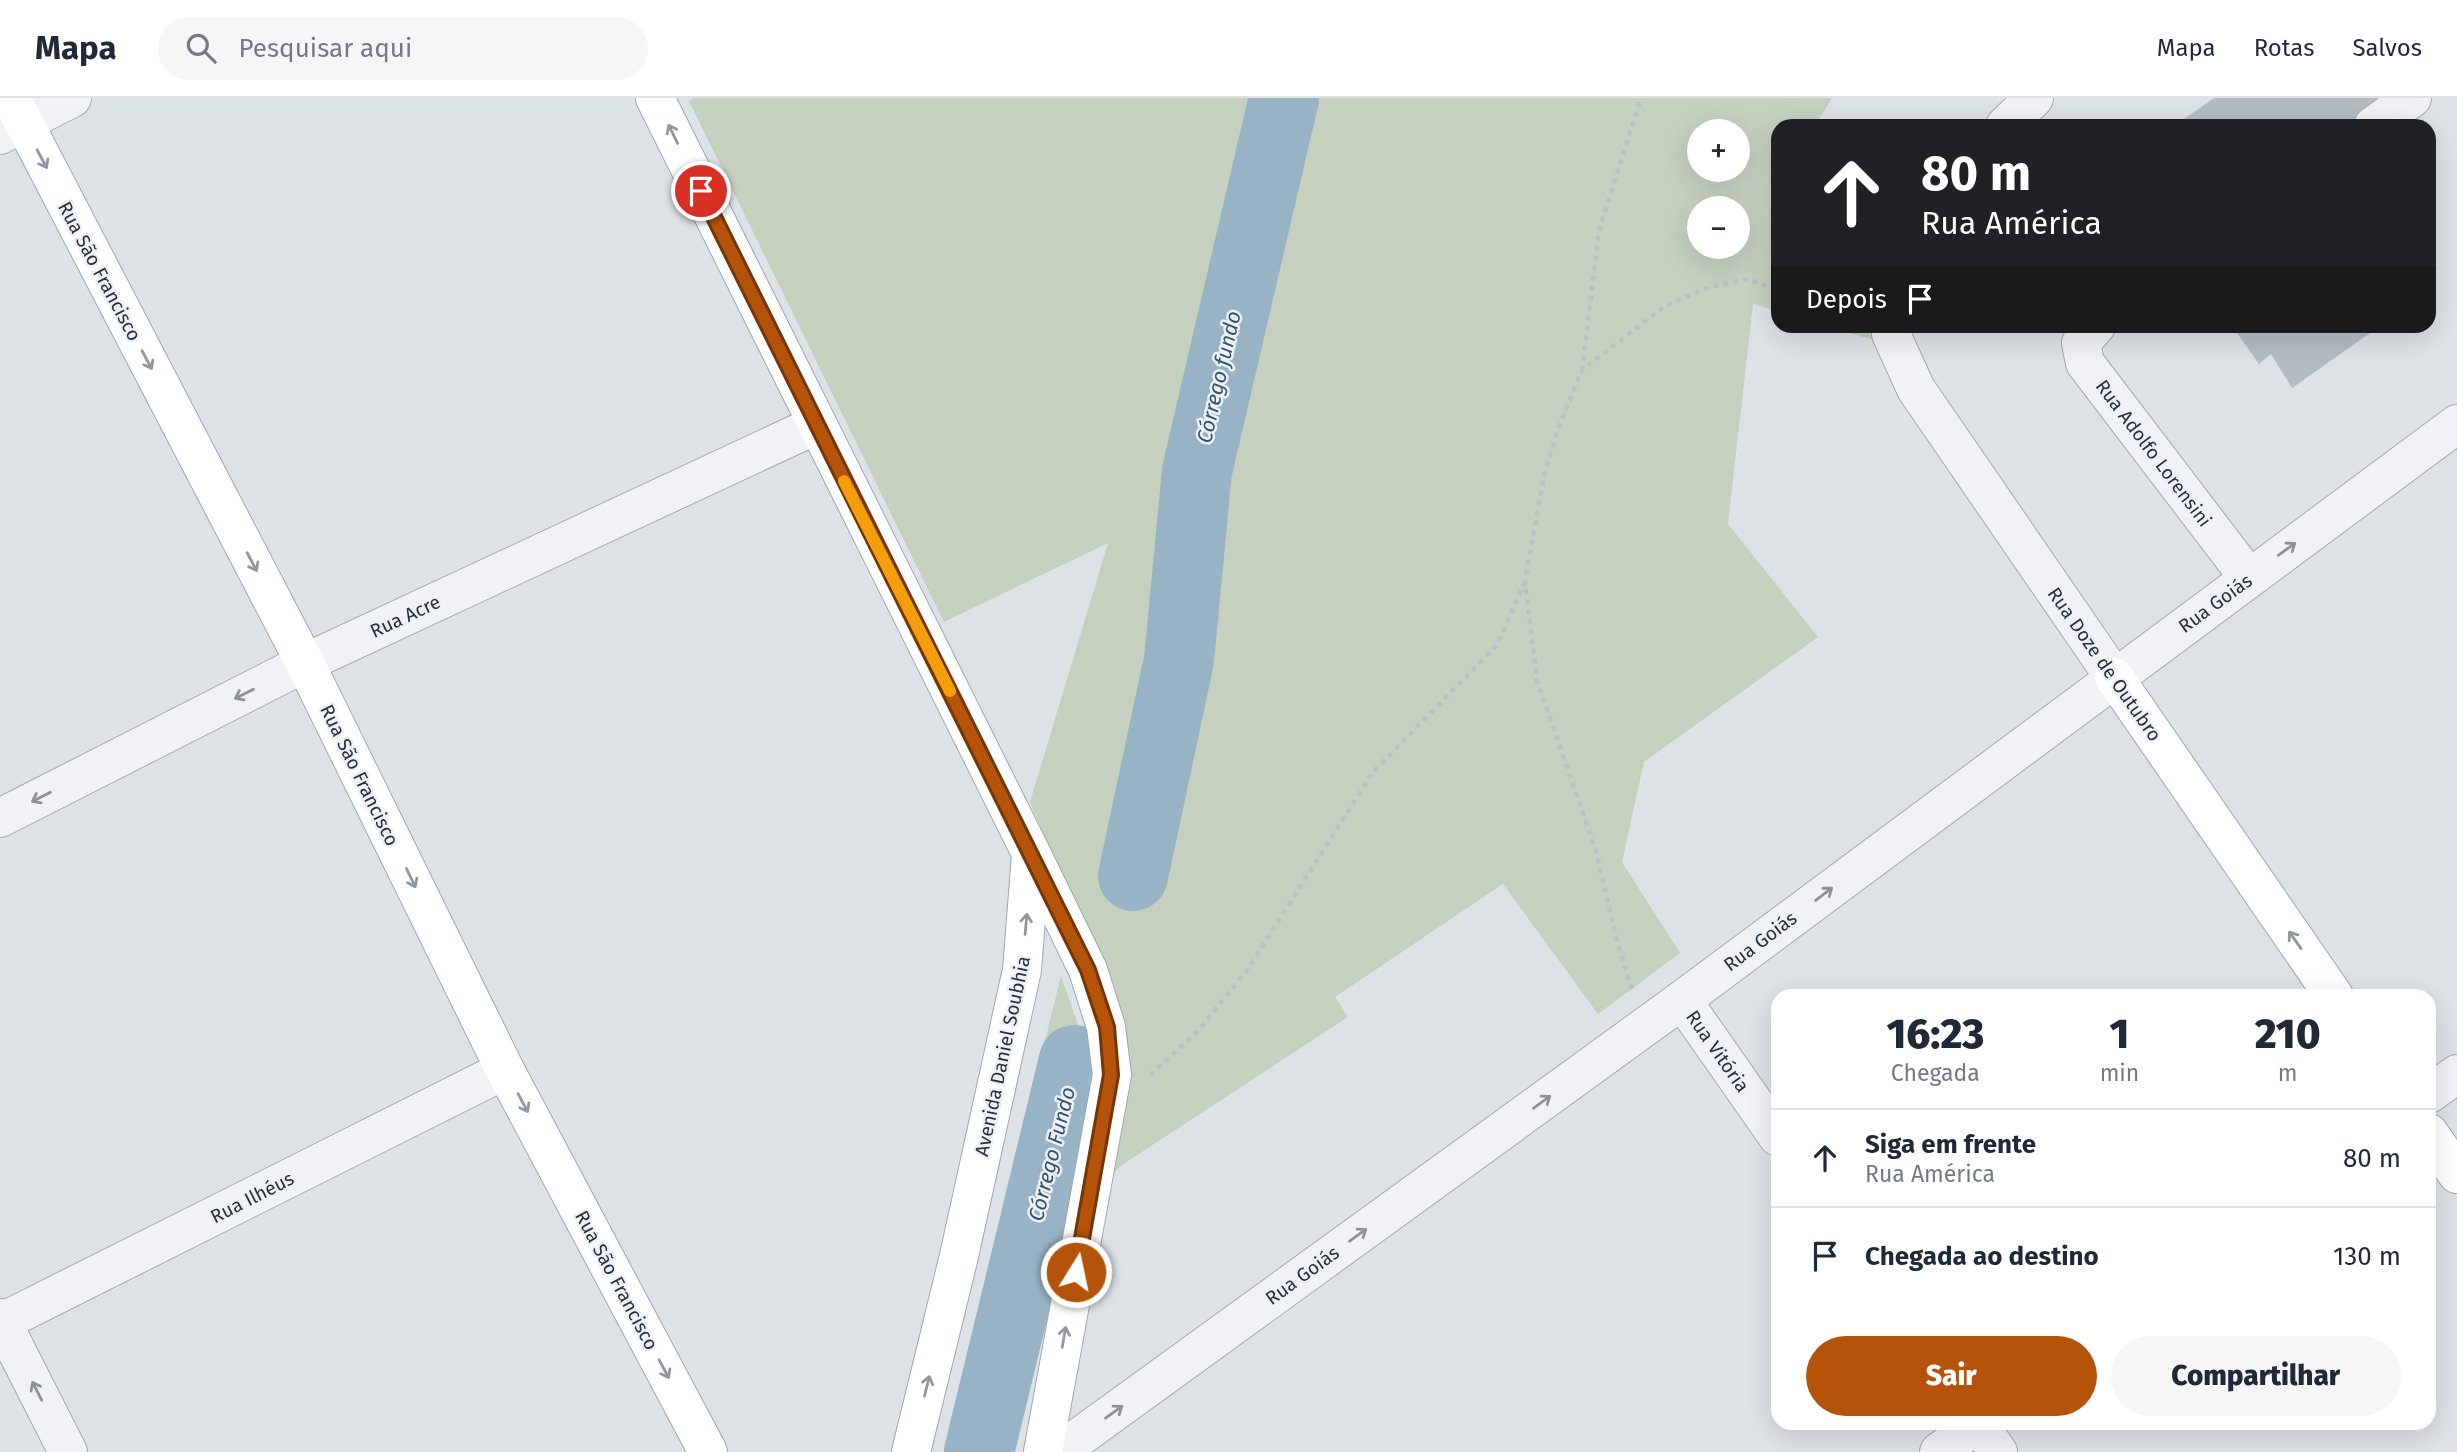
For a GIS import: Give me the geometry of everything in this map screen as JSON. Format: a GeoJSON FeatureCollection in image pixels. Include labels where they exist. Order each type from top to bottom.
{"type":"FeatureCollection","features":[{"type":"Feature","properties":{"kind":"main road"},"geometry":{"type":"LineString","coordinates":[[655,98],[1088,970],[1107,1027],[1111,1075],[1043,1452]]}},
{"type":"Feature","properties":{"kind":"main road","name":"Rua São Francisco"},"geometry":{"type":"LineString","coordinates":[[11,119],[305,663],[505,1070],[708,1452]]}},
{"type":"Feature","properties":{"kind":"main road","name":"Rua Doze de Outubro"},"geometry":{"type":"LineString","coordinates":[[2114,677],[2329,989]]}},
{"type":"Feature","properties":{"kind":"main road","name":"Avenida Daniel Soubhia"},"geometry":{"type":"LineString","coordinates":[[911,1452],[959,1256],[1022,970],[1031,853]]}},
{"type":"Feature","properties":{"kind":"main road"},"geometry":{"type":"LineString","coordinates":[[2436,1143],[2457,1174]]}},
{"type":"Feature","properties":{"kind":"street"},"geometry":{"type":"LineString","coordinates":[[11,119],[72,98]]}},
{"type":"Feature","properties":{"kind":"street"},"geometry":{"type":"LineString","coordinates":[[2012,119],[2034,98]]}},
{"type":"Feature","properties":{"kind":"street"},"geometry":{"type":"LineString","coordinates":[[2383,119],[2412,98]]}},
{"type":"Feature","properties":{"kind":"street","name":"Rua Doze de Outubro"},"geometry":{"type":"LineString","coordinates":[[1891,333],[1916,389],[2114,677]]}},
{"type":"Feature","properties":{"kind":"street","name":"Rua Adolfo Lorensini"},"geometry":{"type":"LineString","coordinates":[[2090,333],[2081,343],[2085,363],[2249,578]]}},
{"type":"Feature","properties":{"kind":"street","name":"Rua Goiás"},"geometry":{"type":"LineString","coordinates":[[1059,1452],[1682,1000],[2457,424]]}},
{"type":"Feature","properties":{"kind":"street","name":"Rua Acre"},"geometry":{"type":"LineString","coordinates":[[0,818],[305,663],[816,425]]}},
{"type":"Feature","properties":{"kind":"street","name":"Rua Vitória"},"geometry":{"type":"LineString","coordinates":[[1682,1000],[1771,1127]]}},
{"type":"Feature","properties":{"kind":"street","name":"Rua Ilhéus"},"geometry":{"type":"LineString","coordinates":[[1,1321],[505,1070]]}},
{"type":"Feature","properties":{"kind":"street"},"geometry":{"type":"LineString","coordinates":[[2436,1089],[2457,1074]]}},
{"type":"Feature","properties":{"kind":"street"},"geometry":{"type":"LineString","coordinates":[[1,1321],[68,1452]]}},
{"type":"Feature","properties":{"kind":"street"},"geometry":{"type":"LineString","coordinates":[[1939,1452],[1969,1430]]}},
{"type":"Feature","properties":{"kind":"street"},"geometry":{"type":"LineString","coordinates":[[1983,1430],[1998,1452]]}},
{"type":"Feature","properties":{"kind":"path"},"geometry":{"type":"LineString","coordinates":[[1103,1122],[1196,1033],[1248,969],[1373,772],[1497,645],[1525,581],[1544,475],[1559,426],[1582,370],[1599,230],[1641,98]]}},
{"type":"Feature","properties":{"kind":"path"},"geometry":{"type":"LineString","coordinates":[[1582,370],[1665,306],[1710,287],[1748,279],[1771,287]]}},
{"type":"Feature","properties":{"kind":"path"},"geometry":{"type":"LineString","coordinates":[[1525,581],[1536,680],[1596,851],[1617,941],[1645,1027]]}},
{"type":"Feature","properties":{"kind":"green space"},"geometry":{"type":"Polygon","coordinates":[[[694,98],[1832,98],[1819,119],[1771,119],[1771,309],[1753,304],[1728,524],[1818,637],[1644,762],[1622,862],[1680,953],[1598,1014],[1503,884],[1335,997],[1348,1017],[1122,1165],[1090,1194],[1112,999],[1030,802],[1108,543],[944,622],[689,101],[694,98]]]}},
{"type":"Feature","properties":{"kind":"green space"},"geometry":{"type":"Polygon","coordinates":[[[1850,333],[1879,333],[1877,341],[1850,333]]]}},
{"type":"Feature","properties":{"kind":"green space"},"geometry":{"type":"Polygon","coordinates":[[[1061,976],[1088,1053],[1012,1452],[944,1452],[1061,976]]]}},
{"type":"Feature","properties":{"kind":"building"},"geometry":{"type":"Polygon","coordinates":[[[2214,98],[2392,98],[2363,119],[2184,119],[2214,98]]]}},
{"type":"Feature","properties":{"kind":"building"},"geometry":{"type":"Polygon","coordinates":[[[2237,333],[2370,333],[2292,388],[2271,354],[2259,364],[2237,333]]]}},
{"type":"Feature","properties":{"kind":"waterway","name":"Córrego fundo"},"geometry":{"type":"LineString","coordinates":[[1133,876],[1179,660],[1197,471],[1284,98]]}},
{"type":"Feature","properties":{"kind":"waterway","name":"Córrego Fundo"},"geometry":{"type":"LineString","coordinates":[[979,1452],[1074,1060]]}},
{"type":"Feature","properties":{"kind":"slow traffic"},"geometry":{"type":"LineString","coordinates":[[844,481],[950,691]]}},
{"type":"Feature","properties":{"kind":"route"},"geometry":{"type":"LineString","coordinates":[[701,191],[1088,970],[1107,1027],[1111,1075],[1076,1272]]}}]}
